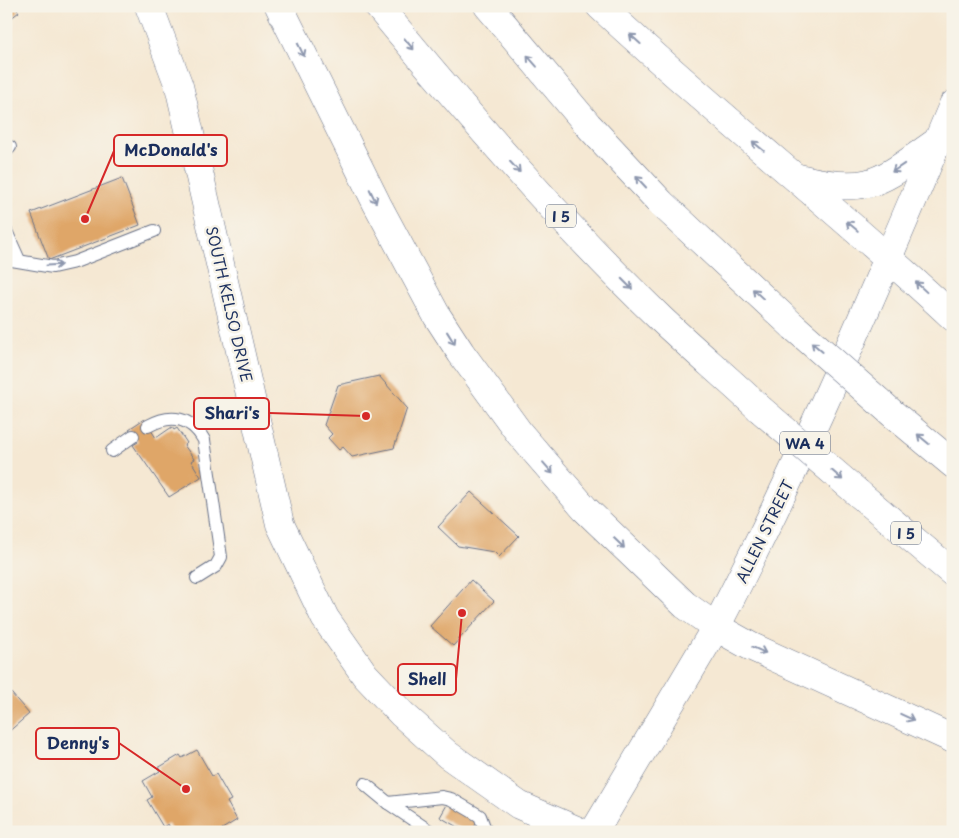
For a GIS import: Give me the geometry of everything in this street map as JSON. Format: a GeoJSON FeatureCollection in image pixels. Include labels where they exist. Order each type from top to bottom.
{"type":"FeatureCollection","features":[{"type":"Feature","properties":{"kind":"main road","name":"SOUTH KELSO DRIVE"},"geometry":{"type":"LineString","coordinates":[[149,6],[179,86],[280,524],[325,618],[365,675],[402,714],[448,755],[519,806],[581,832]]}},
{"type":"Feature","properties":{"kind":"main road"},"geometry":{"type":"LineString","coordinates":[[279,6],[401,251],[461,354],[520,434],[579,503],[685,605],[716,627],[750,646],[953,739]]}},
{"type":"Feature","properties":{"kind":"main road","name":"I 5"},"geometry":{"type":"LineString","coordinates":[[378,6],[510,162],[662,320],[760,409],[953,573]]}},
{"type":"Feature","properties":{"kind":"main road"},"geometry":{"type":"LineString","coordinates":[[488,6],[588,125],[661,203],[794,327],[953,464]]}},
{"type":"Feature","properties":{"kind":"main road"},"geometry":{"type":"LineString","coordinates":[[600,6],[795,178],[889,257],[953,317]]}},
{"type":"Feature","properties":{"kind":"main road","name":"ALLEN STREET"},"geometry":{"type":"LineString","coordinates":[[594,832],[716,627],[761,541],[889,257],[953,105]]}},
{"type":"Feature","properties":{"kind":"main road"},"geometry":{"type":"LineString","coordinates":[[795,178],[841,187],[867,185],[892,173],[938,141]]}},
{"type":"Feature","properties":{"kind":"lane"},"geometry":{"type":"LineString","coordinates":[[6,231],[13,259],[53,267],[82,259],[154,231]]}},
{"type":"Feature","properties":{"kind":"lane"},"geometry":{"type":"LineString","coordinates":[[148,426],[166,418],[178,418],[189,422],[198,430],[204,440],[222,557],[216,566],[197,578]]}},
{"type":"Feature","properties":{"kind":"lane"},"geometry":{"type":"LineString","coordinates":[[112,451],[133,436]]}},
{"type":"Feature","properties":{"kind":"lane"},"geometry":{"type":"LineString","coordinates":[[365,784],[388,803],[431,832]]}},
{"type":"Feature","properties":{"kind":"lane"},"geometry":{"type":"LineString","coordinates":[[388,803],[442,797],[451,799],[480,816],[486,832]]}},
{"type":"Feature","properties":{"kind":"building"},"geometry":{"type":"Polygon","coordinates":[[[6,6],[14,6],[19,12],[6,22],[6,6]]]}},
{"type":"Feature","properties":{"kind":"building"},"geometry":{"type":"Polygon","coordinates":[[[122,178],[140,225],[49,260],[31,213],[122,178]]]}},
{"type":"Feature","properties":{"kind":"building"},"geometry":{"type":"Polygon","coordinates":[[[379,376],[407,408],[394,448],[352,457],[343,447],[339,450],[328,438],[332,434],[324,425],[338,385],[379,376]]]}},
{"type":"Feature","properties":{"kind":"building"},"geometry":{"type":"Polygon","coordinates":[[[144,419],[156,438],[172,427],[174,430],[177,428],[187,443],[184,445],[194,459],[191,461],[201,477],[169,497],[133,445],[138,442],[129,429],[144,419]]]}},
{"type":"Feature","properties":{"kind":"building"},"geometry":{"type":"Polygon","coordinates":[[[471,492],[519,536],[499,557],[494,552],[458,546],[438,527],[471,492]]]}},
{"type":"Feature","properties":{"kind":"building"},"geometry":{"type":"Polygon","coordinates":[[[471,580],[494,601],[453,646],[430,626],[471,580]]]}},
{"type":"Feature","properties":{"kind":"building"},"geometry":{"type":"Polygon","coordinates":[[[6,687],[29,714],[6,734],[6,687]]]}},
{"type":"Feature","properties":{"kind":"building"},"geometry":{"type":"Polygon","coordinates":[[[197,750],[212,776],[216,774],[231,800],[227,802],[237,820],[222,829],[223,832],[172,832],[168,824],[163,827],[147,800],[152,797],[143,781],[160,771],[158,768],[180,755],[182,758],[197,750]]]}},
{"type":"Feature","properties":{"kind":"building"},"geometry":{"type":"Polygon","coordinates":[[[448,803],[478,821],[471,832],[466,832],[440,817],[448,803]]]}},
{"type":"Feature","properties":{"kind":"place","name":"McDonald's"},"geometry":{"type":"Point","coordinates":[85,219]}},
{"type":"Feature","properties":{"kind":"place","name":"Shari's"},"geometry":{"type":"Point","coordinates":[366,416]}},
{"type":"Feature","properties":{"kind":"place","name":"Shell"},"geometry":{"type":"Point","coordinates":[462,613]}},
{"type":"Feature","properties":{"kind":"place","name":"Denny's"},"geometry":{"type":"Point","coordinates":[186,789]}}]}
